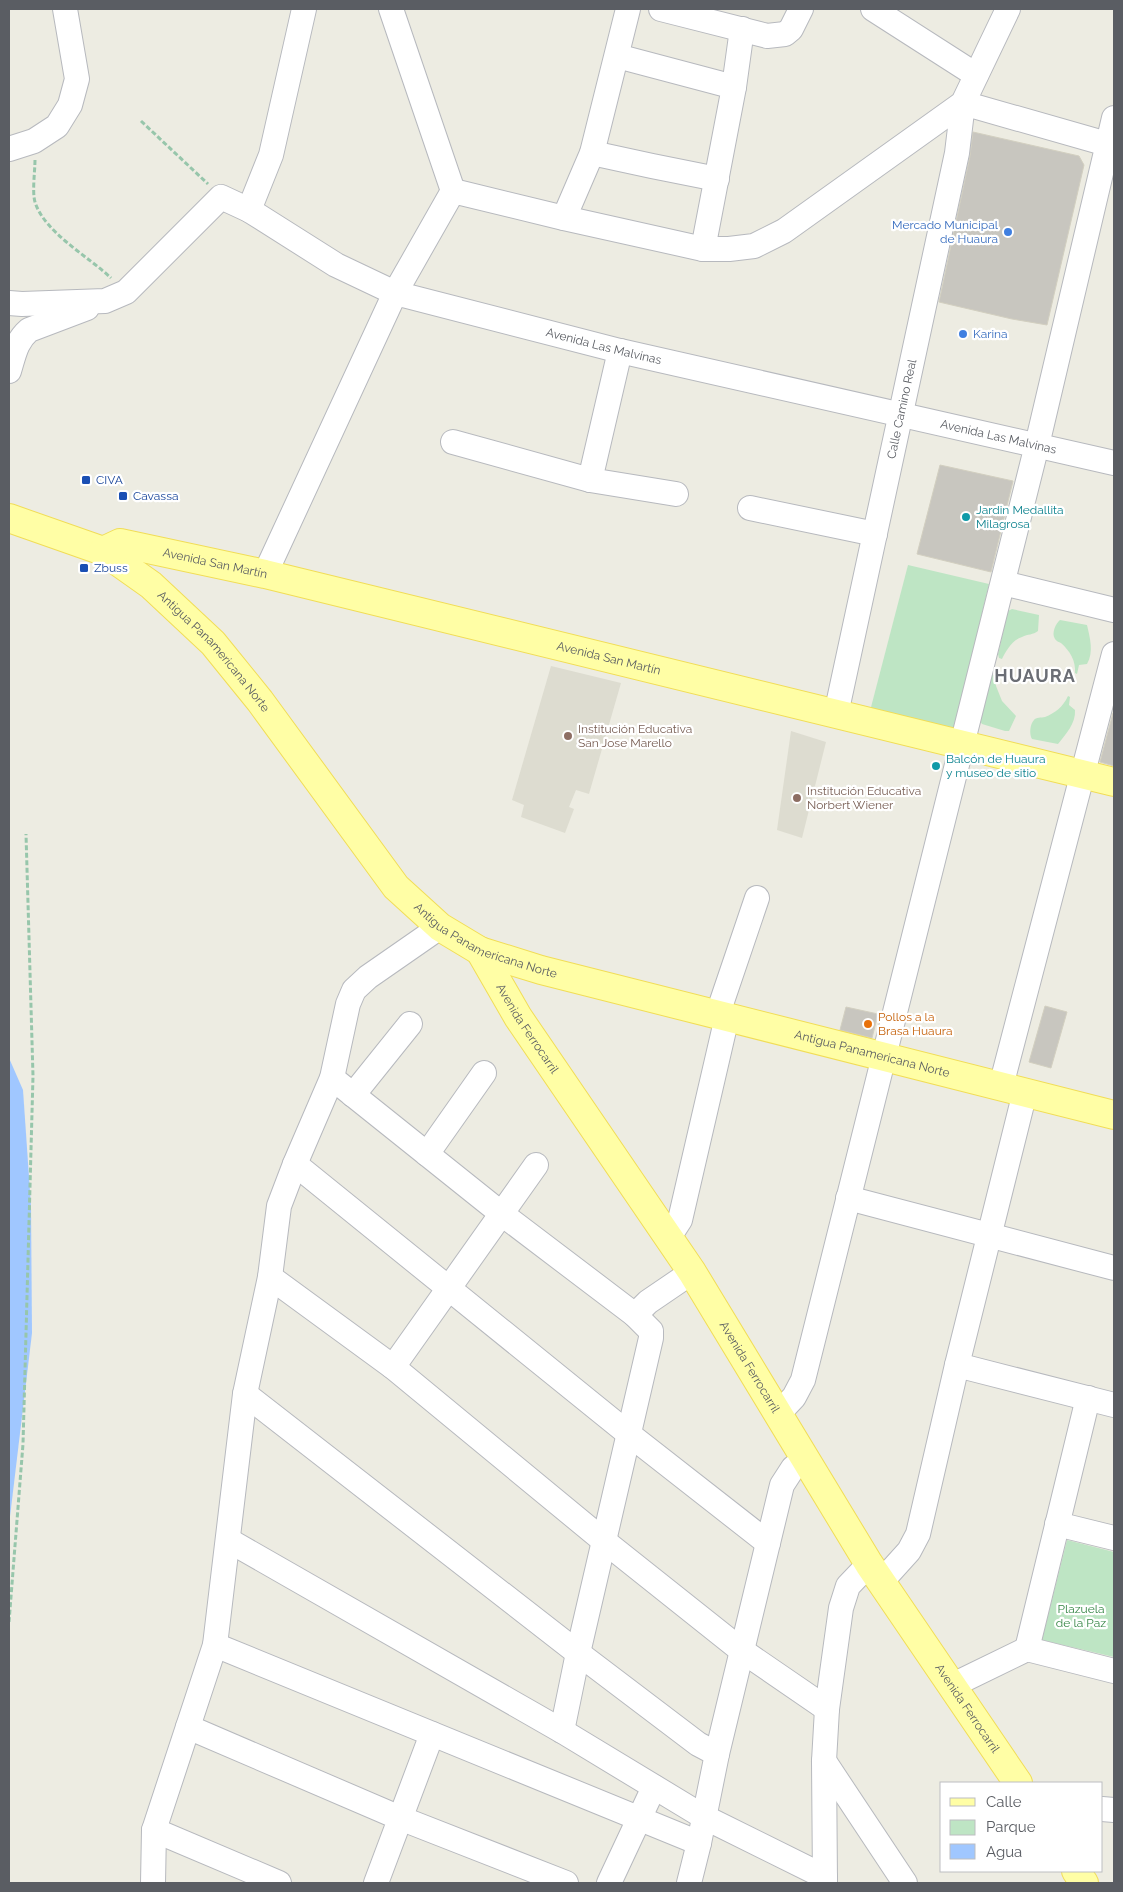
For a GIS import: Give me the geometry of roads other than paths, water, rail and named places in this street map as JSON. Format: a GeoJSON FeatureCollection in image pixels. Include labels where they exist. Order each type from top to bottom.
{"type":"FeatureCollection","features":[{"type":"Feature","properties":{"kind":"main road","name":"Antigua Panamericana Norte"},"geometry":{"type":"LineString","coordinates":[[9,518],[103,551],[151,585],[213,643],[260,701],[396,887],[440,927],[480,951],[541,970],[1114,1115]]}},
{"type":"Feature","properties":{"kind":"main road","name":"Avenida San Martín"},"geometry":{"type":"LineString","coordinates":[[103,551],[120,543],[265,574],[1114,782]]}},
{"type":"Feature","properties":{"kind":"main road","name":"Avenida Ferrocarril"},"geometry":{"type":"LineString","coordinates":[[480,951],[518,1017],[692,1272],[875,1573],[1017,1782]]}},
{"type":"Feature","properties":{"kind":"main road"},"geometry":{"type":"LineString","coordinates":[[1077,1872],[1084,1883]]}},
{"type":"Feature","properties":{"kind":"street"},"geometry":{"type":"LineString","coordinates":[[9,149],[34,141],[57,126],[70,105],[77,79],[65,9]]}},
{"type":"Feature","properties":{"kind":"street"},"geometry":{"type":"LineString","coordinates":[[249,210],[271,155],[304,9]]}},
{"type":"Feature","properties":{"kind":"street"},"geometry":{"type":"LineString","coordinates":[[265,574],[396,293],[454,191],[391,9]]}},
{"type":"Feature","properties":{"kind":"street"},"geometry":{"type":"LineString","coordinates":[[564,218],[592,152],[628,9]]}},
{"type":"Feature","properties":{"kind":"street"},"geometry":{"type":"LineString","coordinates":[[661,9],[767,36],[785,34],[791,29],[800,9]]}},
{"type":"Feature","properties":{"kind":"street"},"geometry":{"type":"LineString","coordinates":[[873,9],[976,75]]}},
{"type":"Feature","properties":{"kind":"street"},"geometry":{"type":"LineString","coordinates":[[454,191],[704,249],[754,246],[784,231],[963,104],[1008,9]]}},
{"type":"Feature","properties":{"kind":"street"},"geometry":{"type":"LineString","coordinates":[[704,249],[734,87],[742,29]]}},
{"type":"Feature","properties":{"kind":"street"},"geometry":{"type":"LineString","coordinates":[[617,56],[734,87]]}},
{"type":"Feature","properties":{"kind":"street"},"geometry":{"type":"LineString","coordinates":[[963,104],[1111,145]]}},
{"type":"Feature","properties":{"kind":"street","name":"Calle Camino Real"},"geometry":{"type":"LineString","coordinates":[[836,714],[957,153],[963,104]]}},
{"type":"Feature","properties":{"kind":"street"},"geometry":{"type":"LineString","coordinates":[[778,1414],[794,1397],[803,1380],[1038,445],[1111,145],[1114,118]]}},
{"type":"Feature","properties":{"kind":"street"},"geometry":{"type":"LineString","coordinates":[[592,152],[717,179]]}},
{"type":"Feature","properties":{"kind":"street","name":"Avenida Las Malvinas"},"geometry":{"type":"LineString","coordinates":[[116,296],[221,197],[249,210],[336,265],[396,293],[620,351],[1114,463]]}},
{"type":"Feature","properties":{"kind":"street"},"geometry":{"type":"LineString","coordinates":[[9,303],[116,296]]}},
{"type":"Feature","properties":{"kind":"street"},"geometry":{"type":"LineString","coordinates":[[9,371],[16,346],[29,330],[116,296]]}},
{"type":"Feature","properties":{"kind":"street"},"geometry":{"type":"LineString","coordinates":[[590,480],[620,351]]}},
{"type":"Feature","properties":{"kind":"street"},"geometry":{"type":"LineString","coordinates":[[453,442],[590,480],[676,494]]}},
{"type":"Feature","properties":{"kind":"street"},"geometry":{"type":"LineString","coordinates":[[750,508],[875,534]]}},
{"type":"Feature","properties":{"kind":"street"},"geometry":{"type":"LineString","coordinates":[[1003,583],[1114,610]]}},
{"type":"Feature","properties":{"kind":"street"},"geometry":{"type":"LineString","coordinates":[[228,1540],[562,1730],[704,1817],[825,1880],[824,1761],[828,1709],[844,1601],[848,1586],[875,1573],[909,1551],[918,1534],[957,1365],[990,1235],[1013,1089],[1083,774],[1114,654]]}},
{"type":"Feature","properties":{"kind":"street"},"geometry":{"type":"LineString","coordinates":[[669,1237],[680,1220],[723,1015],[757,898]]}},
{"type":"Feature","properties":{"kind":"street"},"geometry":{"type":"LineString","coordinates":[[153,1883],[154,1830],[215,1645],[245,1394],[270,1277],[279,1206],[332,1078],[348,1004],[354,990],[368,977],[440,927]]}},
{"type":"Feature","properties":{"kind":"street"},"geometry":{"type":"LineString","coordinates":[[353,1095],[410,1024]]}},
{"type":"Feature","properties":{"kind":"street"},"geometry":{"type":"LineString","coordinates":[[427,1154],[484,1073]]}},
{"type":"Feature","properties":{"kind":"street"},"geometry":{"type":"LineString","coordinates":[[332,1078],[502,1214],[635,1315],[651,1331],[630,1435],[578,1653],[562,1730]]}},
{"type":"Feature","properties":{"kind":"street"},"geometry":{"type":"LineString","coordinates":[[295,1164],[630,1435],[768,1543]]}},
{"type":"Feature","properties":{"kind":"street"},"geometry":{"type":"LineString","coordinates":[[393,1367],[536,1164]]}},
{"type":"Feature","properties":{"kind":"street"},"geometry":{"type":"LineString","coordinates":[[848,1198],[1114,1268]]}},
{"type":"Feature","properties":{"kind":"street"},"geometry":{"type":"LineString","coordinates":[[635,1315],[648,1302],[692,1272]]}},
{"type":"Feature","properties":{"kind":"street"},"geometry":{"type":"LineString","coordinates":[[270,1277],[393,1367],[604,1541],[741,1650],[828,1709]]}},
{"type":"Feature","properties":{"kind":"street"},"geometry":{"type":"LineString","coordinates":[[957,1365],[1114,1405]]}},
{"type":"Feature","properties":{"kind":"street"},"geometry":{"type":"LineString","coordinates":[[245,1394],[578,1653],[698,1744],[716,1754]]}},
{"type":"Feature","properties":{"kind":"street"},"geometry":{"type":"LineString","coordinates":[[1027,1649],[1088,1398]]}},
{"type":"Feature","properties":{"kind":"street"},"geometry":{"type":"LineString","coordinates":[[689,1883],[699,1843],[716,1754],[782,1485],[793,1468],[806,1459]]}},
{"type":"Feature","properties":{"kind":"street"},"geometry":{"type":"LineString","coordinates":[[1057,1524],[1114,1538]]}},
{"type":"Feature","properties":{"kind":"street"},"geometry":{"type":"LineString","coordinates":[[215,1645],[699,1843]]}},
{"type":"Feature","properties":{"kind":"street"},"geometry":{"type":"LineString","coordinates":[[951,1686],[1027,1649],[1114,1671]]}},
{"type":"Feature","properties":{"kind":"street"},"geometry":{"type":"LineString","coordinates":[[188,1727],[400,1818],[566,1883]]}},
{"type":"Feature","properties":{"kind":"street"},"geometry":{"type":"LineString","coordinates":[[376,1883],[432,1734]]}},
{"type":"Feature","properties":{"kind":"street"},"geometry":{"type":"LineString","coordinates":[[824,1761],[904,1883]]}},
{"type":"Feature","properties":{"kind":"street"},"geometry":{"type":"LineString","coordinates":[[609,1883],[654,1787]]}},
{"type":"Feature","properties":{"kind":"street"},"geometry":{"type":"LineString","coordinates":[[154,1830],[279,1883]]}},
{"type":"Feature","properties":{"kind":"water"},"geometry":{"type":"Polygon","coordinates":[[[9,1058],[23,1090],[31,1206],[32,1333],[9,1525],[9,1058]]]}},
{"type":"Feature","properties":{"kind":"place","name":"Mercado Municipal de Huaura"},"geometry":{"type":"Point","coordinates":[1008,232]}},
{"type":"Feature","properties":{"kind":"place","name":"Karina"},"geometry":{"type":"Point","coordinates":[963,334]}},
{"type":"Feature","properties":{"kind":"place","name":"CIVA"},"geometry":{"type":"Point","coordinates":[86,480]}},
{"type":"Feature","properties":{"kind":"place","name":"Cavassa"},"geometry":{"type":"Point","coordinates":[123,496]}},
{"type":"Feature","properties":{"kind":"place","name":"Jardin Medallita Milagrosa"},"geometry":{"type":"Point","coordinates":[966,517]}},
{"type":"Feature","properties":{"kind":"place","name":"Zbuss"},"geometry":{"type":"Point","coordinates":[84,568]}},
{"type":"Feature","properties":{"kind":"place","name":"Institución Educativa San Jose Marello"},"geometry":{"type":"Point","coordinates":[568,736]}},
{"type":"Feature","properties":{"kind":"place","name":"Balcón de Huaura y museo de sitio"},"geometry":{"type":"Point","coordinates":[936,766]}},
{"type":"Feature","properties":{"kind":"place","name":"Institución Educativa Norbert Wiener"},"geometry":{"type":"Point","coordinates":[797,798]}},
{"type":"Feature","properties":{"kind":"place","name":"Pollos a la Brasa Huaura"},"geometry":{"type":"Point","coordinates":[868,1024]}},
{"type":"Feature","properties":{"kind":"district","name":"HUAURA"},"geometry":{"type":"Point","coordinates":[1035,675]}},
{"type":"Feature","properties":{"kind":"park label","name":"Plazuela de la Paz"},"geometry":{"type":"Point","coordinates":[1081,1616]}}]}
